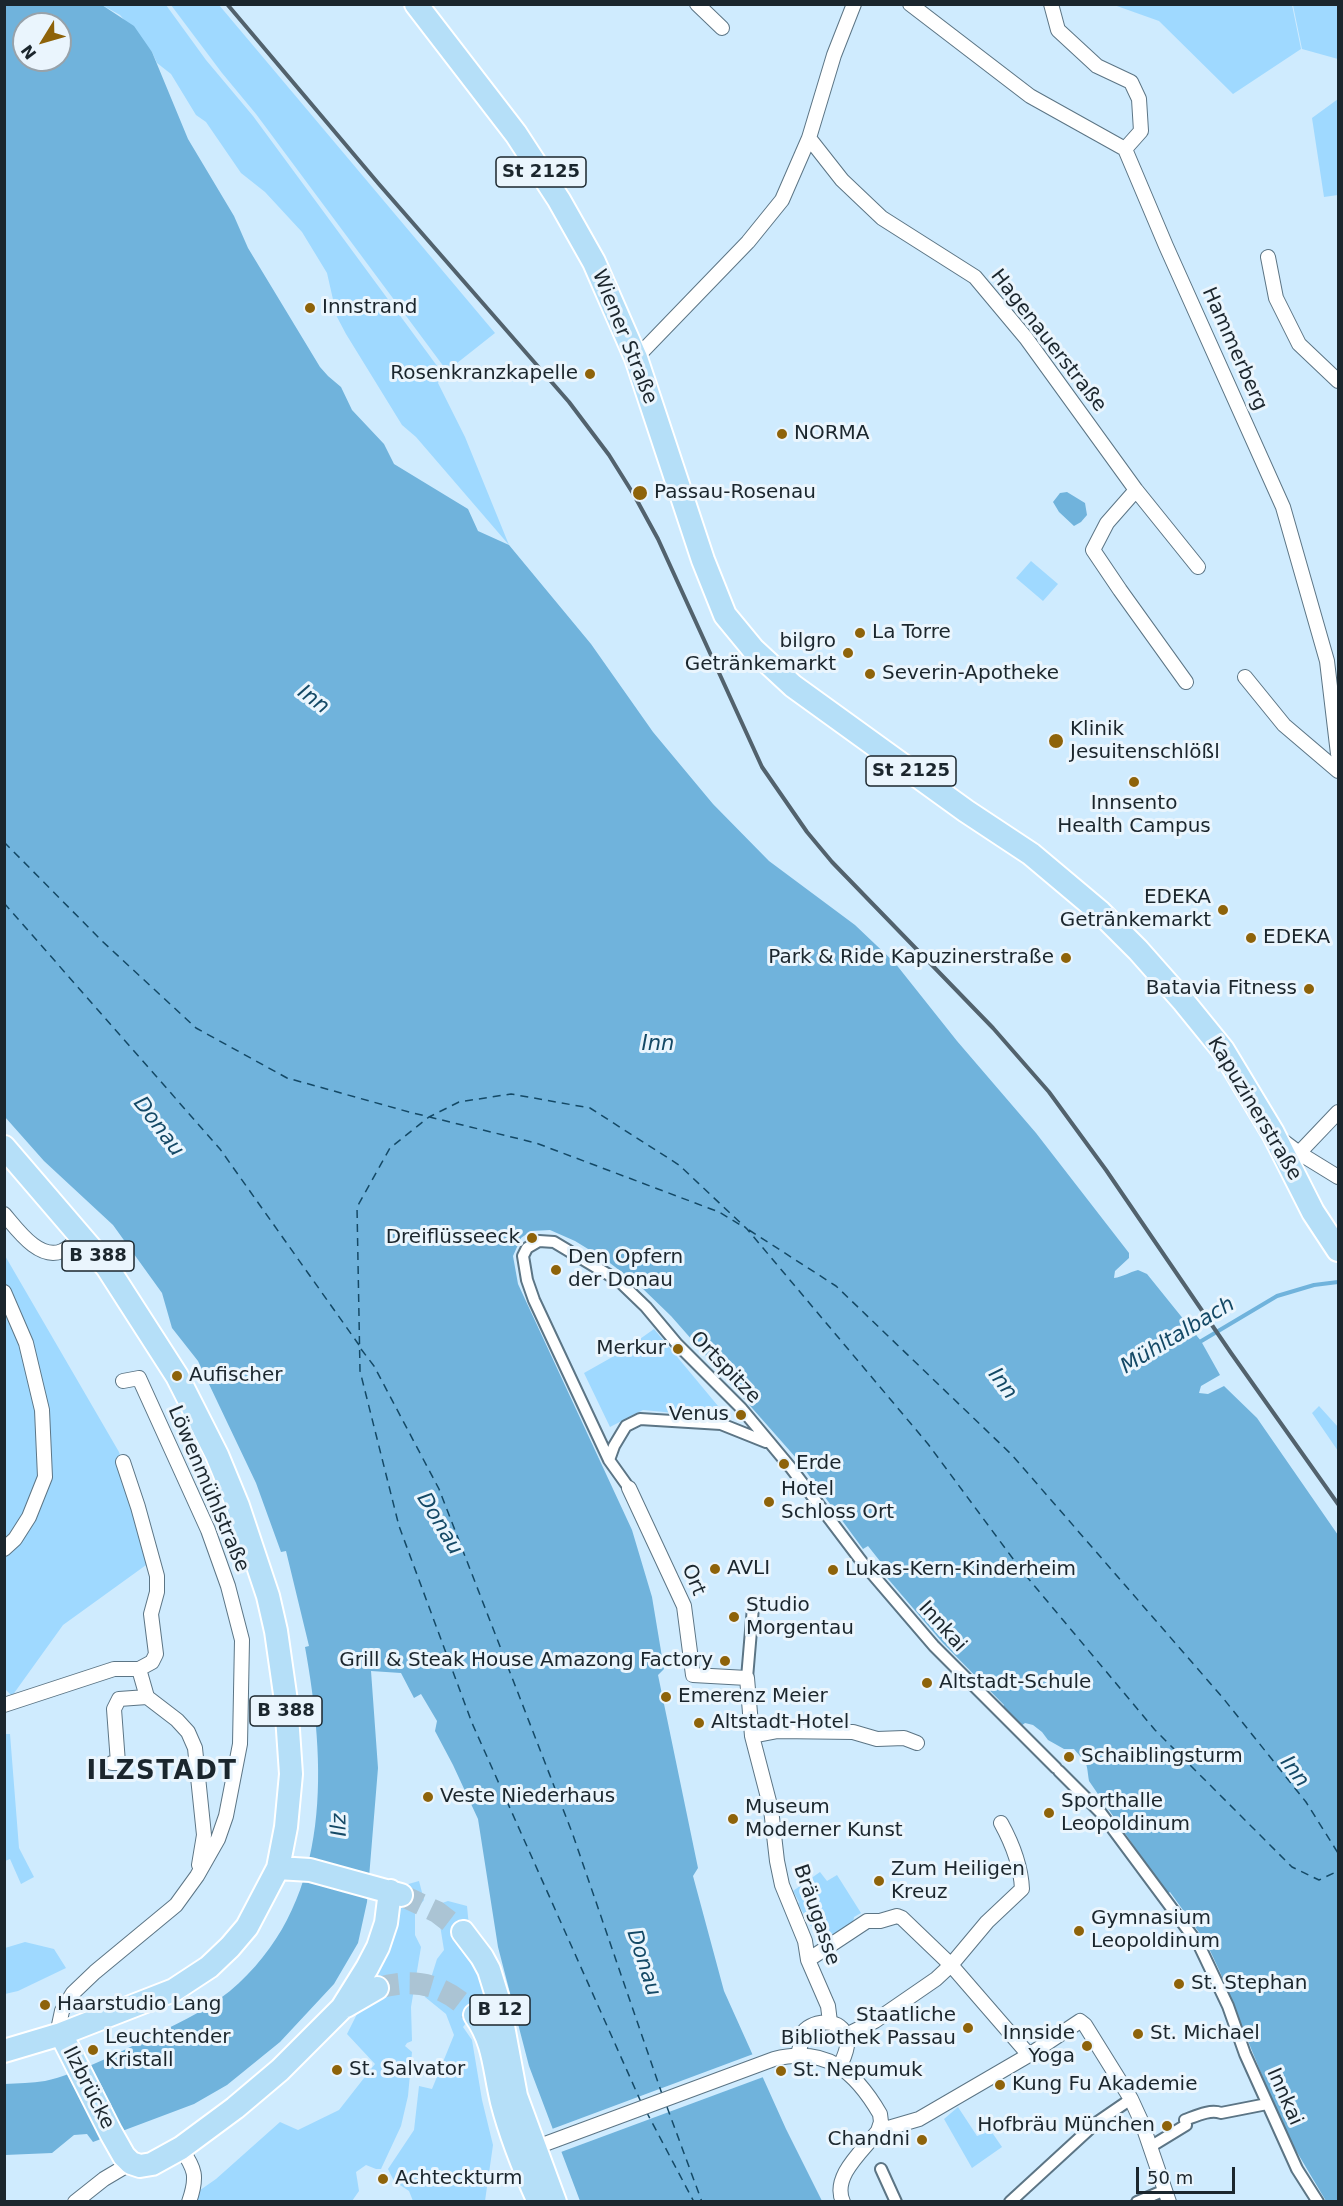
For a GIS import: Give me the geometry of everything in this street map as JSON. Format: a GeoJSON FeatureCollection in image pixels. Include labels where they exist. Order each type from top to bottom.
{"type":"FeatureCollection","features":[{"type":"Feature","properties":{"kind":"main road","name":"Wiener Straße"},"geometry":{"type":"LineString","coordinates":[[416,4],[516,134],[559,200],[594,262],[636,358],[703,560],[725,615],[753,649],[793,686]]}},
{"type":"Feature","properties":{"kind":"main road","name":"Kapuzinerstraße"},"geometry":{"type":"LineString","coordinates":[[793,686],[966,811],[1031,854],[1100,912],[1160,974],[1223,1050],[1273,1133],[1313,1212],[1338,1250]]}},
{"type":"Feature","properties":{"kind":"main road","name":"B 388"},"geometry":{"type":"LineString","coordinates":[[4,1147],[107,1267],[177,1376],[217,1455],[238,1506],[259,1567],[276,1631],[286,1701],[291,1774],[286,1827],[278,1868]]}},
{"type":"Feature","properties":{"kind":"main road"},"geometry":{"type":"LineString","coordinates":[[4,2051],[61,2034],[174,1990],[209,1967],[247,1927],[278,1868],[310,1870],[391,1892],[386,1923],[378,1947],[342,2008],[280,2070],[235,2108],[181,2148],[148,2166],[131,2163]]}},
{"type":"Feature","properties":{"kind":"main road","name":"B 12"},"geometry":{"type":"LineString","coordinates":[[463,1932],[489,1970],[498,1999],[526,2150],[539,2202]]}},
{"type":"Feature","properties":{"kind":"main road"},"geometry":{"type":"LineString","coordinates":[[342,2008],[377,1988]]}},
{"type":"Feature","properties":{"kind":"main road","name":"B 12"},"geometry":{"type":"LineString","coordinates":[[475,2015],[492,2048],[501,2099],[555,2202]]}},
{"type":"Feature","properties":{"kind":"main road","name":"Ilzbrücke"},"geometry":{"type":"LineString","coordinates":[[61,2034],[116,2142],[131,2163]]}},
{"type":"Feature","properties":{"kind":"street"},"geometry":{"type":"LineString","coordinates":[[697,4],[722,28]]}},
{"type":"Feature","properties":{"kind":"street"},"geometry":{"type":"LineString","coordinates":[[636,358],[748,242],[782,200],[809,138],[834,56],[854,4]]}},
{"type":"Feature","properties":{"kind":"street"},"geometry":{"type":"LineString","coordinates":[[910,4],[1030,96],[1125,149],[1141,131],[1139,99],[1131,82],[1097,66],[1059,30],[1051,4]]}},
{"type":"Feature","properties":{"kind":"street","name":"Hagenauerstraße"},"geometry":{"type":"LineString","coordinates":[[809,138],[842,180],[882,218],[975,277],[1026,338],[1136,490],[1198,567]]}},
{"type":"Feature","properties":{"kind":"street","name":"Hammerberg"},"geometry":{"type":"LineString","coordinates":[[1125,149],[1283,507],[1327,661],[1338,754]]}},
{"type":"Feature","properties":{"kind":"street"},"geometry":{"type":"LineString","coordinates":[[1268,257],[1276,298],[1299,344],[1338,381]]}},
{"type":"Feature","properties":{"kind":"street"},"geometry":{"type":"LineString","coordinates":[[1136,490],[1107,523],[1094,550],[1186,682]]}},
{"type":"Feature","properties":{"kind":"street"},"geometry":{"type":"LineString","coordinates":[[1245,677],[1284,725],[1338,771]]}},
{"type":"Feature","properties":{"kind":"street"},"geometry":{"type":"LineString","coordinates":[[1299,1153],[1338,1112]]}},
{"type":"Feature","properties":{"kind":"street"},"geometry":{"type":"LineString","coordinates":[[1273,1133],[1299,1153],[1338,1177]]}},
{"type":"Feature","properties":{"kind":"street"},"geometry":{"type":"LineString","coordinates":[[4,1214],[20,1233],[42,1250],[52,1253],[62,1251],[82,1237]]}},
{"type":"Feature","properties":{"kind":"street","name":"Ortspitze"},"geometry":{"type":"LineString","coordinates":[[609,1460],[534,1300],[527,1280],[523,1256],[527,1248],[539,1241],[554,1242],[619,1281],[646,1307],[677,1344],[741,1408],[768,1443]]}},
{"type":"Feature","properties":{"kind":"street"},"geometry":{"type":"LineString","coordinates":[[4,1292],[26,1342],[42,1410],[45,1477],[29,1517],[15,1539],[4,1549]]}},
{"type":"Feature","properties":{"kind":"street","name":"Löwenmühlstraße"},"geometry":{"type":"LineString","coordinates":[[61,2034],[59,2025],[62,2011],[73,1993],[176,1905],[197,1876],[218,1839],[233,1783],[240,1744],[242,1640],[228,1586],[208,1530],[139,1378],[123,1381]]}},
{"type":"Feature","properties":{"kind":"street","name":"Ortspitze"},"geometry":{"type":"LineString","coordinates":[[609,1460],[626,1426],[640,1419],[721,1424],[768,1443]]}},
{"type":"Feature","properties":{"kind":"street","name":"Innkai"},"geometry":{"type":"LineString","coordinates":[[768,1443],[791,1468],[862,1562],[934,1646],[1101,1813],[1199,1945],[1228,2006],[1245,2054],[1297,2169],[1318,2202]]}},
{"type":"Feature","properties":{"kind":"street","name":"Ort"},"geometry":{"type":"LineString","coordinates":[[609,1460],[629,1488],[684,1606],[693,1675],[747,1678]]}},
{"type":"Feature","properties":{"kind":"street"},"geometry":{"type":"LineString","coordinates":[[4,1705],[114,1669],[139,1669],[152,1662],[156,1654],[151,1614],[157,1592],[157,1576],[123,1462]]}},
{"type":"Feature","properties":{"kind":"street","name":"Bräugasse"},"geometry":{"type":"LineString","coordinates":[[753,1606],[747,1678],[752,1736],[771,1809],[782,1885],[805,1941],[808,1960],[828,2006],[830,2022]]}},
{"type":"Feature","properties":{"kind":"street"},"geometry":{"type":"LineString","coordinates":[[139,1669],[147,1697],[188,1731],[195,1748],[204,1834],[197,1876]]}},
{"type":"Feature","properties":{"kind":"street"},"geometry":{"type":"LineString","coordinates":[[112,1763],[118,1763],[114,1709],[119,1699],[147,1697]]}},
{"type":"Feature","properties":{"kind":"street"},"geometry":{"type":"LineString","coordinates":[[752,1736],[778,1731],[853,1732],[877,1739],[904,1738],[917,1743]]}},
{"type":"Feature","properties":{"kind":"street"},"geometry":{"type":"LineString","coordinates":[[846,2036],[875,2021],[936,1978],[951,1965],[987,1922],[1022,1889],[1021,1875],[1008,1836],[1001,1823]]}},
{"type":"Feature","properties":{"kind":"street"},"geometry":{"type":"LineString","coordinates":[[808,1960],[867,1921],[880,1921],[897,1916],[902,1918],[951,1965],[1029,2055]]}},
{"type":"Feature","properties":{"kind":"street"},"geometry":{"type":"LineString","coordinates":[[878,2131],[919,2119],[1029,2055],[1080,2021],[1085,2025],[1131,2099],[1167,2196],[1137,2202]]}},
{"type":"Feature","properties":{"kind":"street"},"geometry":{"type":"LineString","coordinates":[[798,2054],[806,2030],[812,2024],[830,2022],[841,2028],[848,2044],[840,2066]]}},
{"type":"Feature","properties":{"kind":"street"},"geometry":{"type":"LineString","coordinates":[[526,2150],[780,2058],[798,2054],[819,2057],[840,2066],[851,2074],[880,2114],[881,2122],[878,2131],[842,2178],[842,2198]]}},
{"type":"Feature","properties":{"kind":"street"},"geometry":{"type":"LineString","coordinates":[[1010,2202],[1095,2123],[1131,2099]]}},
{"type":"Feature","properties":{"kind":"street"},"geometry":{"type":"LineString","coordinates":[[1150,2147],[1186,2125],[1185,2120],[1205,2113],[1217,2111],[1221,2113],[1267,2104]]}},
{"type":"Feature","properties":{"kind":"street"},"geometry":{"type":"LineString","coordinates":[[181,2148],[193,2167],[195,2175],[189,2202]]}},
{"type":"Feature","properties":{"kind":"street"},"geometry":{"type":"LineString","coordinates":[[75,2202],[104,2179],[131,2163]]}},
{"type":"Feature","properties":{"kind":"street"},"geometry":{"type":"LineString","coordinates":[[881,2169],[896,2202]]}},
{"type":"Feature","properties":{"kind":"shaded area"},"geometry":{"type":"Polygon","coordinates":[[[102,5],[166,5],[206,60],[253,116],[443,374],[438,383],[465,437],[509,545],[416,437],[402,425],[337,317],[327,273],[302,232],[265,192],[241,173],[206,122],[196,115],[171,74],[157,63],[152,52],[120,15],[102,5]]]}},
{"type":"Feature","properties":{"kind":"shaded area"},"geometry":{"type":"Polygon","coordinates":[[[171,5],[219,5],[495,333],[447,371],[256,114],[171,5]]]}},
{"type":"Feature","properties":{"kind":"shaded area"},"geometry":{"type":"Polygon","coordinates":[[[1114,5],[1292,5],[1301,49],[1233,94],[1159,21],[1114,5]]]}},
{"type":"Feature","properties":{"kind":"shaded area"},"geometry":{"type":"Polygon","coordinates":[[[1293,5],[1338,5],[1338,59],[1302,49],[1293,5]]]}},
{"type":"Feature","properties":{"kind":"shaded area"},"geometry":{"type":"Polygon","coordinates":[[[1338,99],[1338,195],[1324,197],[1312,118],[1338,99]]]}},
{"type":"Feature","properties":{"kind":"shaded area"},"geometry":{"type":"Polygon","coordinates":[[[1031,561],[1058,584],[1043,601],[1016,578],[1031,561]]]}},
{"type":"Feature","properties":{"kind":"shaded area"},"geometry":{"type":"Polygon","coordinates":[[[4,1254],[119,1452],[153,1560],[63,1625],[12,1696],[4,1688],[4,1254]]]}},
{"type":"Feature","properties":{"kind":"shaded area"},"geometry":{"type":"Polygon","coordinates":[[[654,1329],[728,1418],[643,1410],[610,1427],[584,1373],[623,1351],[654,1329]]]}},
{"type":"Feature","properties":{"kind":"shaded area"},"geometry":{"type":"Polygon","coordinates":[[[1319,1406],[1338,1427],[1338,1451],[1312,1413],[1319,1406]]]}},
{"type":"Feature","properties":{"kind":"shaded area"},"geometry":{"type":"Polygon","coordinates":[[[5,1734],[10,1734],[19,1848],[34,1877],[21,1884],[10,1859],[5,1861],[5,1734]]]}},
{"type":"Feature","properties":{"kind":"shaded area"},"geometry":{"type":"Polygon","coordinates":[[[820,1872],[827,1881],[837,1875],[861,1913],[854,1917],[853,1923],[828,1939],[820,1937],[815,1927],[812,1928],[793,1891],[820,1872]]]}},
{"type":"Feature","properties":{"kind":"shaded area"},"geometry":{"type":"Polygon","coordinates":[[[419,1881],[424,1900],[415,1911],[415,1935],[421,1947],[411,2007],[412,2041],[405,2046],[412,2052],[408,2096],[401,2126],[381,2169],[366,2165],[356,2172],[359,2191],[352,2201],[183,2202],[216,2179],[280,2122],[298,2130],[339,2110],[375,2064],[347,2034],[375,1978],[405,1885],[419,1881]]]}},
{"type":"Feature","properties":{"kind":"shaded area"},"geometry":{"type":"Polygon","coordinates":[[[448,1901],[467,1906],[469,1927],[455,1942],[476,1971],[486,1999],[463,2027],[472,2040],[482,2100],[493,2145],[485,2201],[413,2201],[409,2191],[394,2181],[388,2169],[414,2130],[419,2086],[432,2089],[454,2035],[446,2014],[425,1997],[437,1959],[444,1950],[439,1919],[442,1903],[448,1901]]]}},
{"type":"Feature","properties":{"kind":"shaded area"},"geometry":{"type":"Polygon","coordinates":[[[25,1942],[54,1949],[66,1968],[18,1991],[5,1994],[5,1948],[25,1942]]]}},
{"type":"Feature","properties":{"kind":"shaded area"},"geometry":{"type":"Polygon","coordinates":[[[958,2107],[977,2136],[991,2131],[1002,2147],[972,2168],[944,2119],[958,2107]]]}},
{"type":"Feature","properties":{"kind":"water"},"geometry":{"type":"Polygon","coordinates":[[[4,5],[102,5],[134,26],[152,52],[188,139],[234,216],[248,248],[320,367],[341,387],[352,410],[384,444],[394,464],[468,509],[478,531],[509,545],[591,644],[653,732],[713,804],[769,861],[855,925],[895,963],[957,1041],[1036,1133],[1129,1253],[1129,1258],[1115,1271],[1114,1278],[1138,1270],[1147,1274],[1201,1341],[1220,1375],[1201,1386],[1199,1393],[1208,1394],[1224,1386],[1257,1418],[1338,1535],[1338,2201],[1326,2201],[1285,2132],[1206,1942],[1170,1892],[1167,1894],[1089,1781],[1084,1761],[1074,1749],[1064,1749],[1048,1740],[1033,1725],[1025,1723],[1021,1726],[1002,1708],[1004,1705],[942,1642],[883,1573],[887,1570],[868,1546],[863,1549],[797,1459],[671,1316],[641,1287],[606,1260],[575,1241],[550,1230],[531,1231],[521,1238],[513,1256],[518,1284],[632,1530],[652,1597],[664,1669],[658,1675],[698,1868],[693,1876],[724,1991],[786,2129],[822,2201],[580,2201],[529,2066],[498,1947],[478,1819],[435,1731],[437,1721],[421,1694],[414,1698],[401,1673],[371,1671],[378,1768],[367,1902],[358,1943],[334,1984],[280,2042],[227,2085],[194,2104],[93,2142],[87,2134],[74,2135],[52,2153],[5,2155],[5,2084],[58,2078],[115,2054],[176,2024],[209,2006],[230,1991],[270,1948],[292,1910],[307,1869],[315,1826],[318,1781],[317,1736],[305,1647],[309,1646],[286,1551],[281,1552],[256,1483],[198,1361],[172,1328],[162,1293],[113,1225],[44,1161],[5,1117],[4,5]]]}},
{"type":"Feature","properties":{"kind":"water"},"geometry":{"type":"Polygon","coordinates":[[[1067,492],[1085,503],[1087,515],[1074,526],[1059,512],[1053,502],[1060,493],[1067,492]]]}},
{"type":"Feature","properties":{"kind":"pier"},"geometry":{"type":"Polygon","coordinates":[[[756,2053],[766,2076],[561,2152],[552,2129],[756,2053]]]}},
{"type":"Feature","properties":{"kind":"waterway","name":"Mühltalbach"},"geometry":{"type":"LineString","coordinates":[[1198,1343],[1277,1296],[1314,1285],[1338,1282]]}},
{"type":"Feature","properties":{"kind":"ferry route"},"geometry":{"type":"LineString","coordinates":[[4,842],[102,941],[196,1028],[287,1078],[409,1112],[536,1143],[719,1212],[742,1226]]}},
{"type":"Feature","properties":{"kind":"ferry route"},"geometry":{"type":"LineString","coordinates":[[4,903],[220,1149],[359,1345]]}},
{"type":"Feature","properties":{"kind":"ferry route"},"geometry":{"type":"LineString","coordinates":[[641,2102],[472,1723],[399,1526],[360,1371],[357,1207],[390,1148],[429,1117],[459,1102],[511,1094],[590,1108],[679,1165],[747,1229],[928,1444],[1022,1571],[1155,1730],[1292,1867],[1319,1880],[1338,1871]]}},
{"type":"Feature","properties":{"kind":"ferry route"},"geometry":{"type":"LineString","coordinates":[[749,1230],[836,1286],[1012,1455],[1223,1698],[1306,1802],[1338,1853]]}},
{"type":"Feature","properties":{"kind":"ferry route"},"geometry":{"type":"LineString","coordinates":[[361,1349],[374,1366],[439,1489],[573,1835],[662,2094]]}},
{"type":"Feature","properties":{"kind":"ferry route"},"geometry":{"type":"LineString","coordinates":[[667,2107],[702,2202]]}},
{"type":"Feature","properties":{"kind":"ferry route"},"geometry":{"type":"LineString","coordinates":[[646,2111],[694,2202]]}},
{"type":"Feature","properties":{"kind":"tunnel"},"geometry":{"type":"LineString","coordinates":[[401,1895],[437,1912],[463,1932]]}},
{"type":"Feature","properties":{"kind":"tunnel"},"geometry":{"type":"LineString","coordinates":[[377,1988],[405,1983],[430,1986],[453,1997],[475,2015]]}},
{"type":"Feature","properties":{"kind":"railway"},"geometry":{"type":"LineString","coordinates":[[227,4],[378,183],[569,402],[609,455],[658,539],[762,767],[807,832],[832,862],[993,1028],[1049,1092],[1106,1170],[1338,1504]]}},
{"type":"Feature","properties":{"kind":"place","name":"Innstrand"},"geometry":{"type":"Point","coordinates":[310,308]}},
{"type":"Feature","properties":{"kind":"place","name":"Rosenkranzkapelle"},"geometry":{"type":"Point","coordinates":[590,374]}},
{"type":"Feature","properties":{"kind":"place","name":"NORMA"},"geometry":{"type":"Point","coordinates":[782,434]}},
{"type":"Feature","properties":{"kind":"place","name":"Passau-Rosenau"},"geometry":{"type":"Point","coordinates":[640,493]}},
{"type":"Feature","properties":{"kind":"place","name":"La Torre"},"geometry":{"type":"Point","coordinates":[860,633]}},
{"type":"Feature","properties":{"kind":"place","name":"bilgro Getränkemarkt"},"geometry":{"type":"Point","coordinates":[848,653]}},
{"type":"Feature","properties":{"kind":"place","name":"Severin-Apotheke"},"geometry":{"type":"Point","coordinates":[870,674]}},
{"type":"Feature","properties":{"kind":"place","name":"Klinik Jesuitenschlößl"},"geometry":{"type":"Point","coordinates":[1056,741]}},
{"type":"Feature","properties":{"kind":"place","name":"Innsento Health Campus"},"geometry":{"type":"Point","coordinates":[1134,782]}},
{"type":"Feature","properties":{"kind":"place","name":"EDEKA Getränkemarkt"},"geometry":{"type":"Point","coordinates":[1223,910]}},
{"type":"Feature","properties":{"kind":"place","name":"EDEKA"},"geometry":{"type":"Point","coordinates":[1251,938]}},
{"type":"Feature","properties":{"kind":"place","name":"Park & Ride Kapuzinerstraße"},"geometry":{"type":"Point","coordinates":[1066,958]}},
{"type":"Feature","properties":{"kind":"place","name":"Batavia Fitness"},"geometry":{"type":"Point","coordinates":[1309,989]}},
{"type":"Feature","properties":{"kind":"place","name":"Dreiflüsseeck"},"geometry":{"type":"Point","coordinates":[532,1238]}},
{"type":"Feature","properties":{"kind":"place","name":"Den Opfern der Donau"},"geometry":{"type":"Point","coordinates":[556,1270]}},
{"type":"Feature","properties":{"kind":"place","name":"Merkur"},"geometry":{"type":"Point","coordinates":[678,1349]}},
{"type":"Feature","properties":{"kind":"place","name":"Aufischer"},"geometry":{"type":"Point","coordinates":[177,1376]}},
{"type":"Feature","properties":{"kind":"place","name":"Venus"},"geometry":{"type":"Point","coordinates":[741,1415]}},
{"type":"Feature","properties":{"kind":"place","name":"Erde"},"geometry":{"type":"Point","coordinates":[784,1464]}},
{"type":"Feature","properties":{"kind":"place","name":"Hotel Schloss Ort"},"geometry":{"type":"Point","coordinates":[769,1502]}},
{"type":"Feature","properties":{"kind":"place","name":"AVLI"},"geometry":{"type":"Point","coordinates":[715,1569]}},
{"type":"Feature","properties":{"kind":"place","name":"Lukas-Kern-Kinderheim"},"geometry":{"type":"Point","coordinates":[833,1570]}},
{"type":"Feature","properties":{"kind":"place","name":"Studio Morgentau"},"geometry":{"type":"Point","coordinates":[734,1617]}},
{"type":"Feature","properties":{"kind":"place","name":"Grill & Steak House Amazong Factory"},"geometry":{"type":"Point","coordinates":[725,1661]}},
{"type":"Feature","properties":{"kind":"place","name":"Altstadt-Schule"},"geometry":{"type":"Point","coordinates":[927,1683]}},
{"type":"Feature","properties":{"kind":"place","name":"Emerenz Meier"},"geometry":{"type":"Point","coordinates":[666,1697]}},
{"type":"Feature","properties":{"kind":"place","name":"Altstadt-Hotel"},"geometry":{"type":"Point","coordinates":[699,1723]}},
{"type":"Feature","properties":{"kind":"place","name":"Schaiblingsturm"},"geometry":{"type":"Point","coordinates":[1069,1757]}},
{"type":"Feature","properties":{"kind":"place","name":"Veste Niederhaus"},"geometry":{"type":"Point","coordinates":[428,1797]}},
{"type":"Feature","properties":{"kind":"place","name":"Sporthalle Leopoldinum"},"geometry":{"type":"Point","coordinates":[1049,1813]}},
{"type":"Feature","properties":{"kind":"place","name":"Museum Moderner Kunst"},"geometry":{"type":"Point","coordinates":[733,1819]}},
{"type":"Feature","properties":{"kind":"place","name":"Zum Heiligen Kreuz"},"geometry":{"type":"Point","coordinates":[879,1881]}},
{"type":"Feature","properties":{"kind":"place","name":"Gymnasium Leopoldinum"},"geometry":{"type":"Point","coordinates":[1079,1931]}},
{"type":"Feature","properties":{"kind":"place","name":"St. Stephan"},"geometry":{"type":"Point","coordinates":[1179,1984]}},
{"type":"Feature","properties":{"kind":"place","name":"Haarstudio Lang"},"geometry":{"type":"Point","coordinates":[45,2005]}},
{"type":"Feature","properties":{"kind":"place","name":"Staatliche Bibliothek Passau"},"geometry":{"type":"Point","coordinates":[968,2028]}},
{"type":"Feature","properties":{"kind":"place","name":"St. Michael"},"geometry":{"type":"Point","coordinates":[1138,2034]}},
{"type":"Feature","properties":{"kind":"place","name":"Innside Yoga"},"geometry":{"type":"Point","coordinates":[1087,2046]}},
{"type":"Feature","properties":{"kind":"place","name":"Leuchtender Kristall"},"geometry":{"type":"Point","coordinates":[93,2050]}},
{"type":"Feature","properties":{"kind":"place","name":"St. Salvator"},"geometry":{"type":"Point","coordinates":[337,2070]}},
{"type":"Feature","properties":{"kind":"place","name":"St. Nepumuk"},"geometry":{"type":"Point","coordinates":[781,2071]}},
{"type":"Feature","properties":{"kind":"place","name":"Kung Fu Akademie"},"geometry":{"type":"Point","coordinates":[1000,2085]}},
{"type":"Feature","properties":{"kind":"place","name":"Hofbräu München"},"geometry":{"type":"Point","coordinates":[1167,2126]}},
{"type":"Feature","properties":{"kind":"place","name":"Chandni"},"geometry":{"type":"Point","coordinates":[922,2140]}},
{"type":"Feature","properties":{"kind":"place","name":"Achteckturm"},"geometry":{"type":"Point","coordinates":[383,2179]}},
{"type":"Feature","properties":{"kind":"district","name":"ILZSTADT"},"geometry":{"type":"Point","coordinates":[162,1772]}},
{"type":"Feature","properties":{"kind":"water label","name":"Inn"},"geometry":{"type":"Point","coordinates":[313,700]}},
{"type":"Feature","properties":{"kind":"water label","name":"Inn"},"geometry":{"type":"Point","coordinates":[658,1045]}},
{"type":"Feature","properties":{"kind":"water label","name":"Donau"},"geometry":{"type":"Point","coordinates":[158,1127]}},
{"type":"Feature","properties":{"kind":"water label","name":"Inn"},"geometry":{"type":"Point","coordinates":[1002,1384]}},
{"type":"Feature","properties":{"kind":"water label","name":"Donau"},"geometry":{"type":"Point","coordinates":[439,1524]}},
{"type":"Feature","properties":{"kind":"water label","name":"Inn"},"geometry":{"type":"Point","coordinates":[1294,1772]}},
{"type":"Feature","properties":{"kind":"water label","name":"Ilz"},"geometry":{"type":"Point","coordinates":[340,1825]}},
{"type":"Feature","properties":{"kind":"water label","name":"Donau"},"geometry":{"type":"Point","coordinates":[643,1963]}}]}
